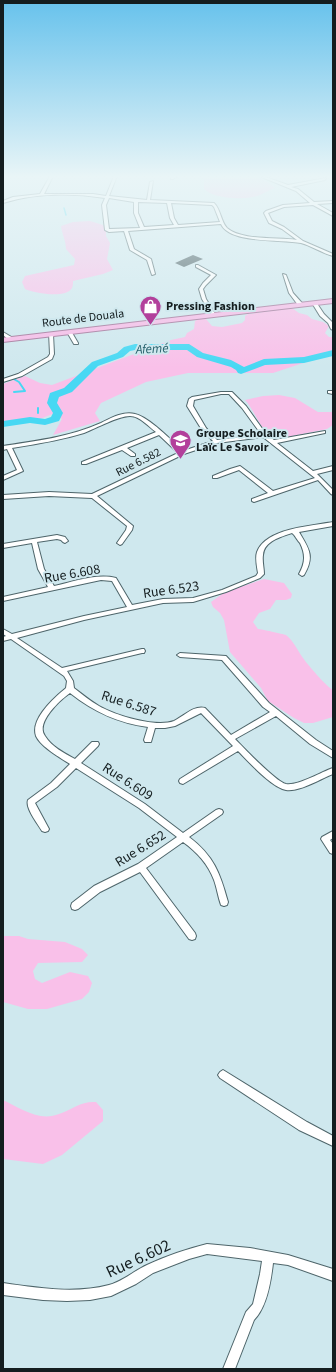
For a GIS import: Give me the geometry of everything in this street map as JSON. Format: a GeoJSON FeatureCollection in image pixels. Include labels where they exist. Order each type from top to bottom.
{"type":"FeatureCollection","features":[{"type":"Feature","properties":{"kind":"highway","name":"Route de Douala"},"geometry":{"type":"LineString","coordinates":[[7,339],[333,301]]}},
{"type":"Feature","properties":{"kind":"street"},"geometry":{"type":"LineString","coordinates":[[129,240],[132,250],[149,259],[153,274]]}},
{"type":"Feature","properties":{"kind":"street"},"geometry":{"type":"LineString","coordinates":[[291,240],[303,242]]}},
{"type":"Feature","properties":{"kind":"street"},"geometry":{"type":"LineString","coordinates":[[300,240],[321,251],[333,255]]}},
{"type":"Feature","properties":{"kind":"street"},"geometry":{"type":"LineString","coordinates":[[197,266],[214,275],[204,284],[201,289],[204,299],[213,314]]}},
{"type":"Feature","properties":{"kind":"street"},"geometry":{"type":"LineString","coordinates":[[284,275],[291,293],[300,304]]}},
{"type":"Feature","properties":{"kind":"street"},"geometry":{"type":"LineString","coordinates":[[314,303],[322,315],[330,322],[333,329]]}},
{"type":"Feature","properties":{"kind":"street"},"geometry":{"type":"LineString","coordinates":[[69,332],[76,343]]}},
{"type":"Feature","properties":{"kind":"street"},"geometry":{"type":"LineString","coordinates":[[3,333],[7,339]]}},
{"type":"Feature","properties":{"kind":"street"},"geometry":{"type":"LineString","coordinates":[[3,381],[20,375],[50,358],[52,354],[51,334]]}},
{"type":"Feature","properties":{"kind":"street"},"geometry":{"type":"LineString","coordinates":[[216,442],[204,429],[190,406],[192,399],[221,393],[230,393],[244,406],[264,436],[319,478],[333,492]]}},
{"type":"Feature","properties":{"kind":"street"},"geometry":{"type":"LineString","coordinates":[[3,478],[20,472],[6,447],[59,438],[80,432],[127,414],[140,417],[182,453]]}},
{"type":"Feature","properties":{"kind":"street"},"geometry":{"type":"LineString","coordinates":[[273,442],[323,432]]}},
{"type":"Feature","properties":{"kind":"street"},"geometry":{"type":"LineString","coordinates":[[84,463],[159,433]]}},
{"type":"Feature","properties":{"kind":"street","name":"Rue 6.582"},"geometry":{"type":"LineString","coordinates":[[3,497],[49,494],[93,496],[182,453],[216,442],[264,436]]}},
{"type":"Feature","properties":{"kind":"street"},"geometry":{"type":"LineString","coordinates":[[122,447],[133,455]]}},
{"type":"Feature","properties":{"kind":"street"},"geometry":{"type":"LineString","coordinates":[[215,477],[240,468],[272,493]]}},
{"type":"Feature","properties":{"kind":"street"},"geometry":{"type":"LineString","coordinates":[[312,473],[333,468]]}},
{"type":"Feature","properties":{"kind":"street"},"geometry":{"type":"LineString","coordinates":[[254,500],[319,478]]}},
{"type":"Feature","properties":{"kind":"street"},"geometry":{"type":"LineString","coordinates":[[326,484],[333,482]]}},
{"type":"Feature","properties":{"kind":"street"},"geometry":{"type":"LineString","coordinates":[[93,496],[130,526],[120,543]]}},
{"type":"Feature","properties":{"kind":"street","name":"Rue 6.523"},"geometry":{"type":"LineString","coordinates":[[6,638],[130,608],[163,601],[193,600],[224,591],[258,577],[261,574],[260,552],[263,545],[272,538],[295,531],[333,524]]}},
{"type":"Feature","properties":{"kind":"street"},"geometry":{"type":"LineString","coordinates":[[295,531],[307,551],[307,566],[302,574]]}},
{"type":"Feature","properties":{"kind":"street"},"geometry":{"type":"LineString","coordinates":[[3,546],[57,537],[62,538],[65,541]]}},
{"type":"Feature","properties":{"kind":"street"},"geometry":{"type":"LineString","coordinates":[[34,541],[41,569],[52,589]]}},
{"type":"Feature","properties":{"kind":"street","name":"Rue 6.608"},"geometry":{"type":"LineString","coordinates":[[3,599],[101,578],[114,579],[130,608]]}},
{"type":"Feature","properties":{"kind":"street"},"geometry":{"type":"LineString","coordinates":[[3,631],[6,638],[62,670],[70,681],[70,689]]}},
{"type":"Feature","properties":{"kind":"street"},"geometry":{"type":"LineString","coordinates":[[62,670],[142,651]]}},
{"type":"Feature","properties":{"kind":"street"},"geometry":{"type":"LineString","coordinates":[[180,655],[224,658],[266,705],[313,742],[333,755]]}},
{"type":"Feature","properties":{"kind":"street","name":"Rue 6.587"},"geometry":{"type":"LineString","coordinates":[[70,689],[100,710],[152,726],[172,724],[199,710],[206,714],[270,778],[281,786],[286,787],[301,783],[333,771]]}},
{"type":"Feature","properties":{"kind":"street","name":"Rue 6.609"},"geometry":{"type":"LineString","coordinates":[[70,689],[54,702],[46,713],[39,731],[40,736],[51,748],[142,806],[196,847],[208,860],[218,880],[224,902]]}},
{"type":"Feature","properties":{"kind":"street"},"geometry":{"type":"LineString","coordinates":[[230,738],[276,712]]}},
{"type":"Feature","properties":{"kind":"street"},"geometry":{"type":"LineString","coordinates":[[148,740],[152,726]]}},
{"type":"Feature","properties":{"kind":"street"},"geometry":{"type":"LineString","coordinates":[[45,829],[31,805],[31,802],[51,788],[95,744]]}},
{"type":"Feature","properties":{"kind":"street"},"geometry":{"type":"LineString","coordinates":[[183,781],[238,747]]}},
{"type":"Feature","properties":{"kind":"street","name":"Rue 6.652"},"geometry":{"type":"LineString","coordinates":[[75,906],[97,889],[141,867],[219,812]]}},
{"type":"Feature","properties":{"kind":"street"},"geometry":{"type":"LineString","coordinates":[[333,834],[325,839],[333,851]]}},
{"type":"Feature","properties":{"kind":"street"},"geometry":{"type":"LineString","coordinates":[[141,867],[192,936]]}},
{"type":"Feature","properties":{"kind":"street"},"geometry":{"type":"LineString","coordinates":[[223,1075],[303,1126],[333,1141]]}},
{"type":"Feature","properties":{"kind":"street","name":"Rue 6.602"},"geometry":{"type":"LineString","coordinates":[[3,1289],[67,1296],[112,1290],[150,1269],[189,1254],[207,1249],[268,1256],[301,1264],[333,1275]]}},
{"type":"Feature","properties":{"kind":"street"},"geometry":{"type":"LineString","coordinates":[[229,1369],[250,1316],[256,1311],[258,1306],[266,1274],[268,1256]]}},
{"type":"Feature","properties":{"kind":"shaded area"},"geometry":{"type":"Polygon","coordinates":[[[64,240],[108,240],[110,243],[107,259],[113,270],[103,274],[73,281],[72,288],[63,293],[50,294],[25,289],[22,282],[25,276],[74,265],[75,259],[66,249],[64,240]]]}},
{"type":"Feature","properties":{"kind":"shaded area"},"geometry":{"type":"Polygon","coordinates":[[[292,308],[299,313],[307,315],[312,319],[323,322],[329,326],[325,333],[329,337],[333,337],[333,353],[273,373],[188,373],[146,382],[101,403],[95,413],[100,421],[53,435],[62,419],[55,413],[40,419],[18,419],[3,422],[3,384],[25,376],[40,383],[52,385],[171,340],[185,337],[187,333],[194,329],[195,321],[199,319],[206,319],[212,326],[222,327],[242,323],[245,320],[245,316],[248,314],[292,308]]]}},
{"type":"Feature","properties":{"kind":"shaded area"},"geometry":{"type":"Polygon","coordinates":[[[279,395],[295,398],[318,412],[333,412],[333,425],[327,429],[282,438],[271,437],[263,429],[252,409],[245,400],[263,396],[279,395]]]}},
{"type":"Feature","properties":{"kind":"shaded area"},"geometry":{"type":"Polygon","coordinates":[[[264,579],[284,583],[292,594],[291,598],[286,600],[276,600],[270,609],[259,613],[253,622],[258,629],[286,635],[291,640],[303,658],[333,690],[333,717],[313,723],[304,723],[294,718],[268,701],[261,688],[230,652],[224,620],[220,613],[213,607],[211,602],[225,592],[264,579]]]}},
{"type":"Feature","properties":{"kind":"shaded area"},"geometry":{"type":"Polygon","coordinates":[[[3,936],[19,936],[28,939],[65,942],[82,949],[88,955],[82,962],[38,963],[33,971],[35,979],[42,983],[70,972],[88,976],[92,983],[89,992],[82,999],[47,1009],[28,1009],[3,1002],[3,936]]]}},
{"type":"Feature","properties":{"kind":"shaded area"},"geometry":{"type":"Polygon","coordinates":[[[3,1100],[30,1113],[44,1116],[52,1116],[86,1103],[96,1102],[103,1110],[103,1121],[62,1155],[43,1164],[3,1159],[3,1100]]]}},
{"type":"Feature","properties":{"kind":"building"},"geometry":{"type":"Polygon","coordinates":[[[193,255],[203,259],[184,267],[175,263],[193,255]]]}},
{"type":"Feature","properties":{"kind":"waterway","name":"Afemé"},"geometry":{"type":"LineString","coordinates":[[3,424],[30,420],[45,422],[55,419],[58,413],[52,403],[54,395],[68,390],[95,364],[120,355],[127,349],[135,347],[189,347],[200,355],[227,362],[240,368],[241,371],[264,362],[304,360],[333,353]]}},
{"type":"Feature","properties":{"kind":"waterway"},"geometry":{"type":"LineString","coordinates":[[12,378],[19,382],[25,391],[14,392]]}},
{"type":"Feature","properties":{"kind":"waterway"},"geometry":{"type":"LineString","coordinates":[[38,408],[38,413]]}},
{"type":"Feature","properties":{"kind":"place","name":"Pressing Fashion"},"geometry":{"type":"Point","coordinates":[150,326]}},
{"type":"Feature","properties":{"kind":"place","name":"Groupe Scholaire Laïc Le Savoir"},"geometry":{"type":"Point","coordinates":[181,460]}}]}
